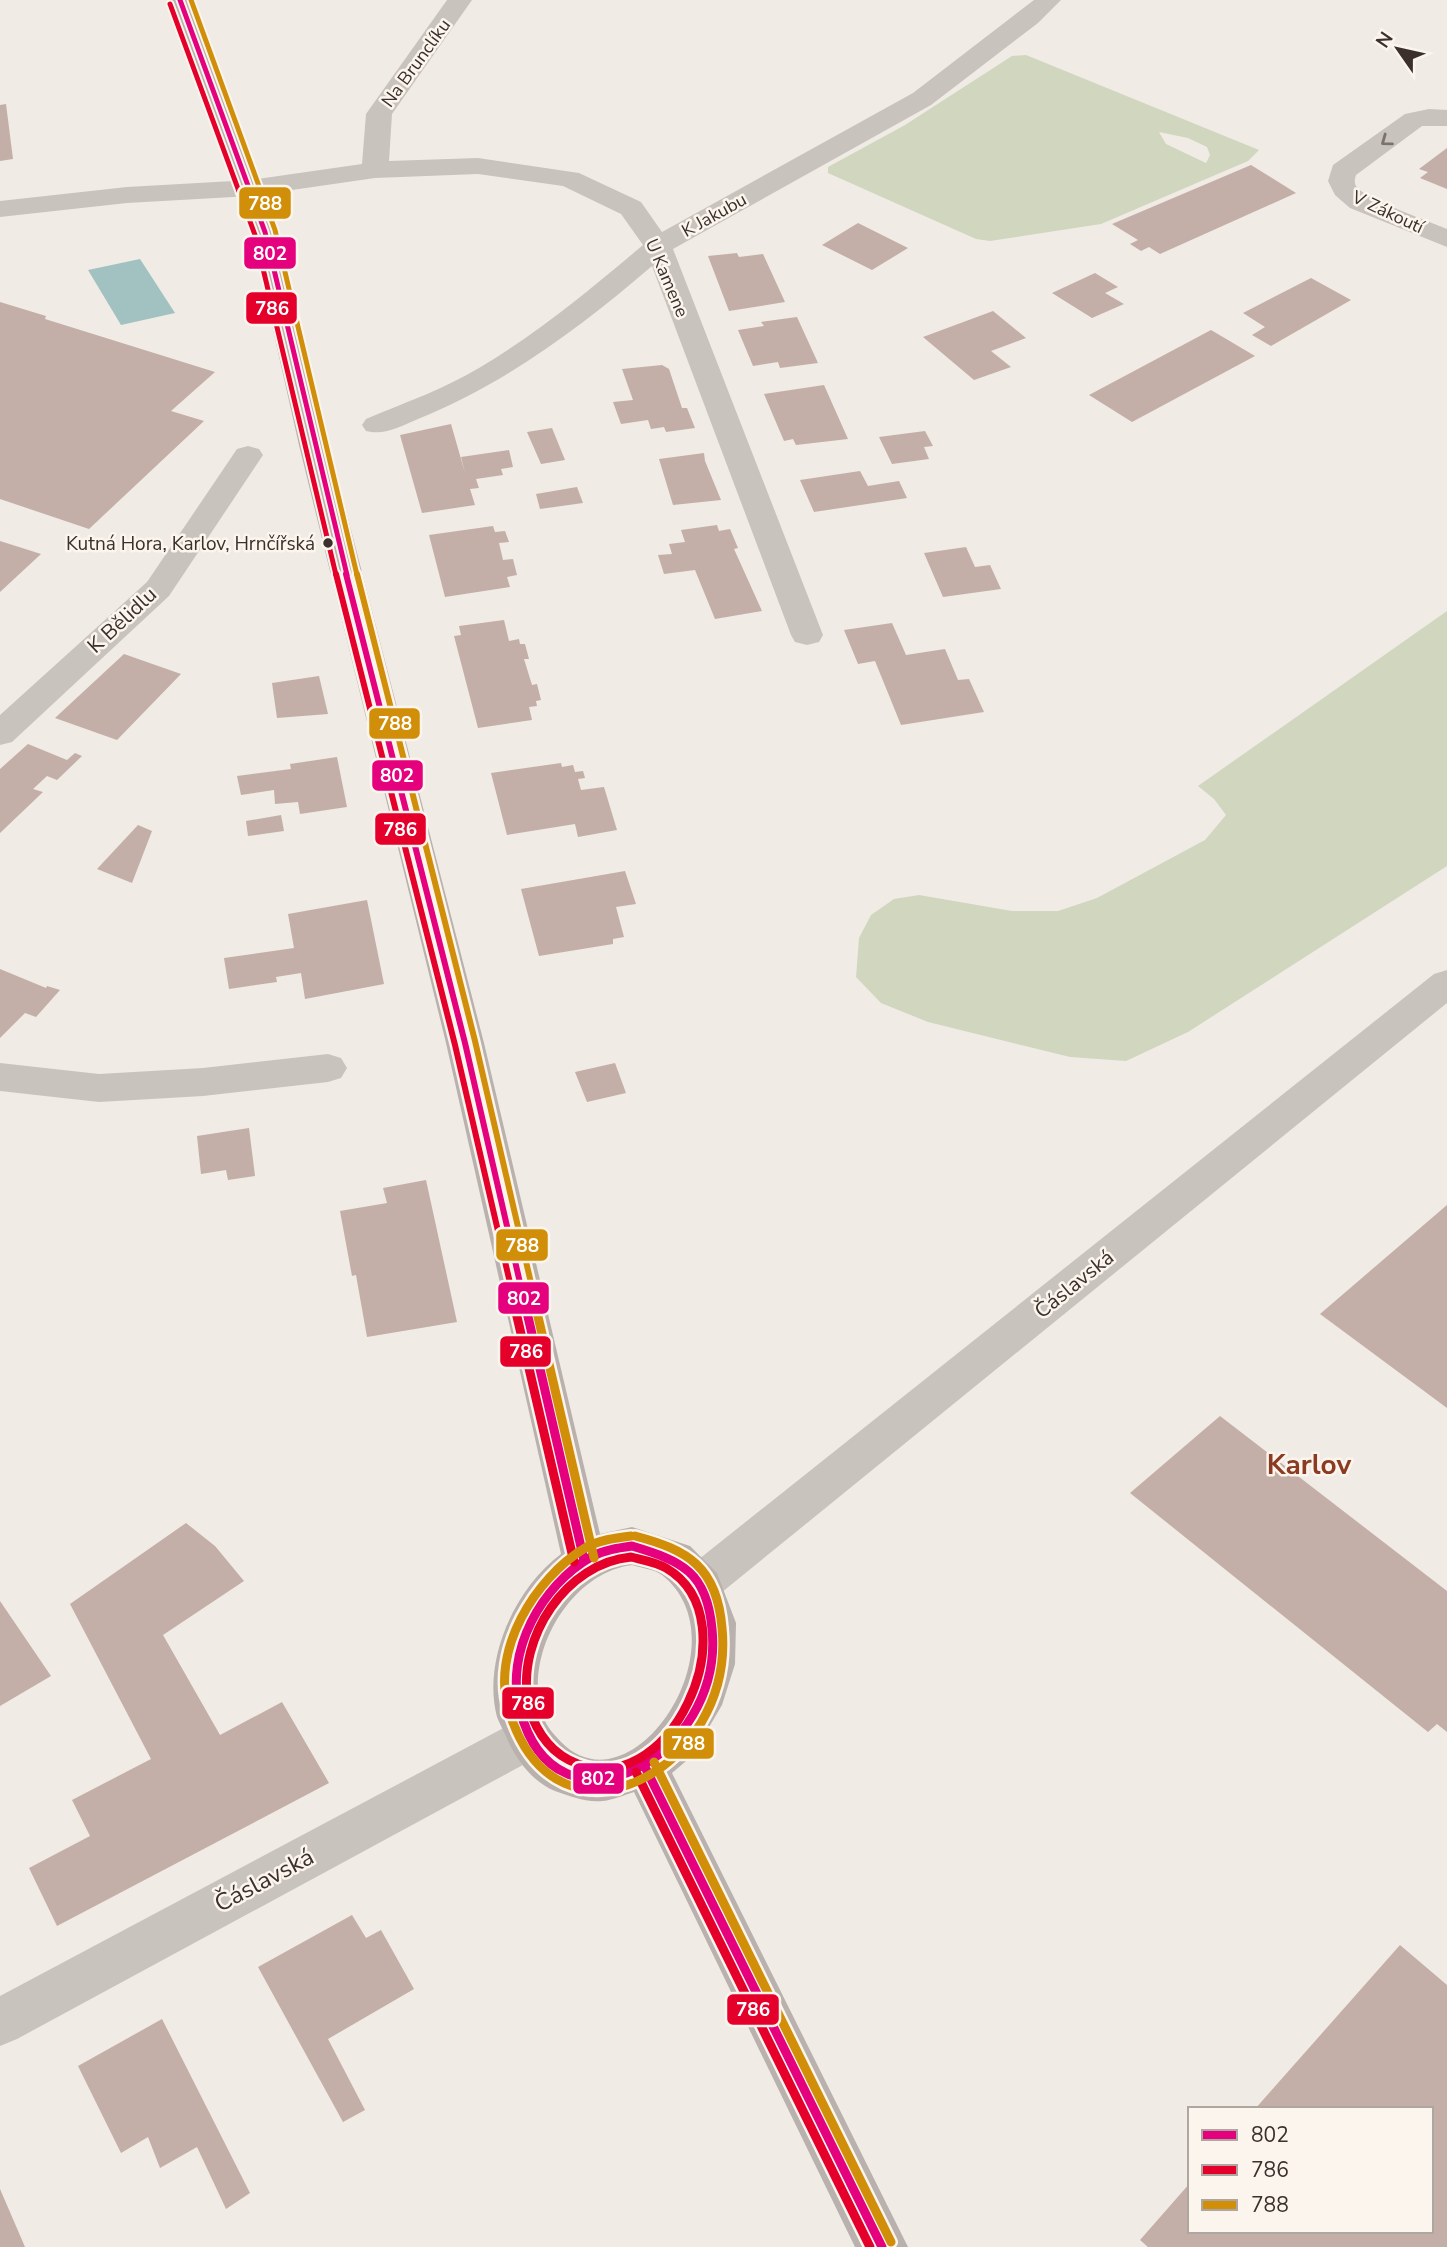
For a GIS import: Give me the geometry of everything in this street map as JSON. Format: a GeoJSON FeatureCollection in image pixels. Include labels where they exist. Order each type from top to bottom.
{"type":"FeatureCollection","features":[{"type":"Feature","properties":{"kind":"main road"},"geometry":{"type":"LineString","coordinates":[[180,0],[265,232],[314,445],[465,1044],[584,1560]]}},
{"type":"Feature","properties":{"kind":"main road"},"geometry":{"type":"LineString","coordinates":[[632,1546],[655,1549],[680,1560],[700,1584],[715,1628],[714,1656],[710,1678],[691,1722],[673,1745],[645,1767],[611,1779],[575,1777],[546,1760],[529,1738],[517,1702],[521,1651],[535,1614],[551,1590],[584,1560],[616,1548],[632,1546]]}},
{"type":"Feature","properties":{"kind":"main road"},"geometry":{"type":"LineString","coordinates":[[645,1767],[881,2247]]}},
{"type":"Feature","properties":{"kind":"street","name":"Na Brunclíku"},"geometry":{"type":"LineString","coordinates":[[375,170],[379,114],[460,0]]}},
{"type":"Feature","properties":{"kind":"street","name":"K Jakubu"},"geometry":{"type":"LineString","coordinates":[[377,425],[490,374],[594,301],[657,246],[922,99],[1049,0]]}},
{"type":"Feature","properties":{"kind":"street","name":"V Zákoutí"},"geometry":{"type":"LineString","coordinates":[[1447,118],[1414,120],[1343,172],[1340,178],[1341,186],[1360,202],[1447,239]]}},
{"type":"Feature","properties":{"kind":"street","name":"U Kamene"},"geometry":{"type":"LineString","coordinates":[[0,209],[127,195],[251,188],[375,170],[478,166],[569,179],[631,208],[657,246],[807,635]]}},
{"type":"Feature","properties":{"kind":"street","name":"K Bělidlu"},"geometry":{"type":"LineString","coordinates":[[0,734],[158,589],[248,455]]}},
{"type":"Feature","properties":{"kind":"street","name":"Čáslavská"},"geometry":{"type":"LineString","coordinates":[[700,1584],[1447,984]]}},
{"type":"Feature","properties":{"kind":"street"},"geometry":{"type":"LineString","coordinates":[[0,1077],[99,1088],[203,1082],[328,1068]]}},
{"type":"Feature","properties":{"kind":"street","name":"Čáslavská"},"geometry":{"type":"LineString","coordinates":[[0,2022],[529,1738]]}},
{"type":"Feature","properties":{"kind":"green space"},"geometry":{"type":"Polygon","coordinates":[[[1026,55],[1259,150],[1248,161],[1101,224],[990,241],[976,239],[828,173],[828,167],[905,125],[1012,56],[1026,55]],[[1159,132],[1166,144],[1206,163],[1210,155],[1207,147],[1188,138],[1159,132]]]}},
{"type":"Feature","properties":{"kind":"green space"},"geometry":{"type":"Polygon","coordinates":[[[1447,611],[1447,866],[1188,1032],[1126,1061],[1070,1057],[928,1022],[881,1003],[856,977],[859,938],[871,915],[894,899],[919,895],[1012,911],[1058,911],[1097,898],[1205,840],[1226,815],[1214,799],[1198,786],[1447,611]]]}},
{"type":"Feature","properties":{"kind":"water"},"geometry":{"type":"Polygon","coordinates":[[[140,259],[175,313],[121,325],[88,270],[140,259]]]}},
{"type":"Feature","properties":{"kind":"building"},"geometry":{"type":"Polygon","coordinates":[[[6,104],[13,159],[0,161],[0,105],[6,104]]]}},
{"type":"Feature","properties":{"kind":"building"},"geometry":{"type":"Polygon","coordinates":[[[1447,148],[1447,189],[1420,178],[1428,172],[1419,169],[1447,148]]]}},
{"type":"Feature","properties":{"kind":"building"},"geometry":{"type":"Polygon","coordinates":[[[1251,165],[1296,193],[1160,254],[1149,247],[1141,251],[1130,244],[1138,240],[1112,224],[1251,165]]]}},
{"type":"Feature","properties":{"kind":"building"},"geometry":{"type":"Polygon","coordinates":[[[858,223],[908,248],[872,270],[822,245],[858,223]]]}},
{"type":"Feature","properties":{"kind":"building"},"geometry":{"type":"Polygon","coordinates":[[[737,253],[739,257],[763,254],[785,302],[729,311],[708,256],[737,253]]]}},
{"type":"Feature","properties":{"kind":"building"},"geometry":{"type":"Polygon","coordinates":[[[1095,273],[1118,287],[1105,293],[1124,304],[1092,318],[1052,293],[1095,273]]]}},
{"type":"Feature","properties":{"kind":"building"},"geometry":{"type":"Polygon","coordinates":[[[1311,278],[1351,300],[1271,346],[1252,335],[1265,327],[1243,313],[1311,278]]]}},
{"type":"Feature","properties":{"kind":"building"},"geometry":{"type":"Polygon","coordinates":[[[0,302],[46,316],[45,319],[215,372],[171,411],[204,421],[89,529],[0,499],[0,302]]]}},
{"type":"Feature","properties":{"kind":"building"},"geometry":{"type":"Polygon","coordinates":[[[993,311],[1026,338],[991,351],[1011,367],[974,380],[923,337],[993,311]]]}},
{"type":"Feature","properties":{"kind":"building"},"geometry":{"type":"Polygon","coordinates":[[[797,317],[818,363],[780,368],[778,362],[753,366],[738,330],[764,326],[761,322],[797,317]]]}},
{"type":"Feature","properties":{"kind":"building"},"geometry":{"type":"Polygon","coordinates":[[[1211,330],[1255,356],[1132,422],[1089,395],[1211,330]]]}},
{"type":"Feature","properties":{"kind":"building"},"geometry":{"type":"Polygon","coordinates":[[[662,365],[669,369],[682,408],[687,408],[695,428],[666,432],[664,427],[651,429],[648,420],[621,424],[613,402],[633,400],[622,369],[662,365]]]}},
{"type":"Feature","properties":{"kind":"building"},"geometry":{"type":"Polygon","coordinates":[[[824,385],[848,439],[796,445],[793,439],[784,441],[764,394],[824,385]]]}},
{"type":"Feature","properties":{"kind":"building"},"geometry":{"type":"Polygon","coordinates":[[[451,424],[465,473],[461,457],[509,450],[513,467],[501,469],[503,475],[476,479],[479,488],[470,489],[475,505],[422,513],[400,435],[451,424]]]}},
{"type":"Feature","properties":{"kind":"building"},"geometry":{"type":"Polygon","coordinates":[[[552,428],[565,460],[541,464],[527,432],[552,428]]]}},
{"type":"Feature","properties":{"kind":"building"},"geometry":{"type":"Polygon","coordinates":[[[925,431],[933,446],[924,447],[929,459],[892,464],[879,437],[925,431]]]}},
{"type":"Feature","properties":{"kind":"building"},"geometry":{"type":"Polygon","coordinates":[[[704,453],[721,500],[673,505],[659,459],[704,453]]]}},
{"type":"Feature","properties":{"kind":"building"},"geometry":{"type":"Polygon","coordinates":[[[860,471],[868,486],[899,481],[907,498],[814,512],[800,480],[860,471]]]}},
{"type":"Feature","properties":{"kind":"building"},"geometry":{"type":"Polygon","coordinates":[[[577,487],[583,503],[540,509],[536,494],[577,487]]]}},
{"type":"Feature","properties":{"kind":"building"},"geometry":{"type":"Polygon","coordinates":[[[717,525],[719,531],[730,529],[738,548],[734,549],[762,611],[715,619],[695,570],[664,574],[658,555],[672,554],[669,544],[685,542],[681,530],[717,525]]]}},
{"type":"Feature","properties":{"kind":"building"},"geometry":{"type":"Polygon","coordinates":[[[493,526],[495,532],[505,531],[509,542],[499,543],[503,560],[513,559],[517,575],[507,577],[510,587],[445,597],[429,535],[493,526]]]}},
{"type":"Feature","properties":{"kind":"building"},"geometry":{"type":"Polygon","coordinates":[[[0,541],[41,554],[0,592],[0,541]]]}},
{"type":"Feature","properties":{"kind":"building"},"geometry":{"type":"Polygon","coordinates":[[[966,547],[975,567],[990,565],[1001,589],[943,597],[924,553],[966,547]]]}},
{"type":"Feature","properties":{"kind":"building"},"geometry":{"type":"Polygon","coordinates":[[[504,620],[509,641],[519,639],[520,644],[525,644],[529,659],[524,659],[532,685],[537,684],[541,700],[536,701],[537,706],[529,707],[532,720],[478,728],[454,636],[461,635],[459,626],[504,620]]]}},
{"type":"Feature","properties":{"kind":"building"},"geometry":{"type":"Polygon","coordinates":[[[892,623],[906,655],[945,649],[958,680],[969,679],[984,712],[901,725],[875,661],[858,664],[844,630],[892,623]]]}},
{"type":"Feature","properties":{"kind":"building"},"geometry":{"type":"Polygon","coordinates":[[[124,654],[181,674],[117,740],[55,718],[124,654]]]}},
{"type":"Feature","properties":{"kind":"building"},"geometry":{"type":"Polygon","coordinates":[[[319,676],[328,714],[277,718],[272,683],[319,676]]]}},
{"type":"Feature","properties":{"kind":"building"},"geometry":{"type":"Polygon","coordinates":[[[28,744],[67,760],[75,753],[82,756],[57,780],[47,776],[33,789],[43,792],[0,833],[0,769],[28,744]]]}},
{"type":"Feature","properties":{"kind":"building"},"geometry":{"type":"Polygon","coordinates":[[[337,757],[347,807],[300,814],[298,802],[275,804],[274,790],[241,795],[237,776],[291,769],[290,764],[337,757]]]}},
{"type":"Feature","properties":{"kind":"building"},"geometry":{"type":"Polygon","coordinates":[[[561,763],[562,767],[573,765],[575,772],[583,771],[585,778],[578,779],[581,790],[604,787],[617,830],[578,837],[575,824],[507,835],[491,773],[561,763]]]}},
{"type":"Feature","properties":{"kind":"building"},"geometry":{"type":"Polygon","coordinates":[[[281,815],[284,831],[248,836],[246,821],[281,815]]]}},
{"type":"Feature","properties":{"kind":"building"},"geometry":{"type":"Polygon","coordinates":[[[138,825],[152,831],[132,883],[97,869],[138,825]]]}},
{"type":"Feature","properties":{"kind":"building"},"geometry":{"type":"Polygon","coordinates":[[[625,871],[636,904],[616,907],[624,937],[613,939],[613,944],[539,956],[521,889],[625,871]]]}},
{"type":"Feature","properties":{"kind":"building"},"geometry":{"type":"Polygon","coordinates":[[[367,900],[384,984],[305,999],[301,973],[276,977],[277,982],[229,989],[224,958],[294,948],[288,914],[367,900]]]}},
{"type":"Feature","properties":{"kind":"building"},"geometry":{"type":"Polygon","coordinates":[[[0,969],[46,988],[47,986],[60,990],[36,1017],[25,1013],[0,1038],[0,969]]]}},
{"type":"Feature","properties":{"kind":"building"},"geometry":{"type":"Polygon","coordinates":[[[615,1063],[626,1093],[587,1102],[575,1072],[615,1063]]]}},
{"type":"Feature","properties":{"kind":"building"},"geometry":{"type":"Polygon","coordinates":[[[249,1128],[255,1176],[228,1180],[226,1170],[201,1174],[197,1136],[249,1128]]]}},
{"type":"Feature","properties":{"kind":"building"},"geometry":{"type":"Polygon","coordinates":[[[426,1180],[457,1322],[367,1337],[356,1275],[352,1276],[340,1211],[387,1203],[383,1188],[426,1180]]]}},
{"type":"Feature","properties":{"kind":"building"},"geometry":{"type":"Polygon","coordinates":[[[1447,1205],[1447,1408],[1320,1314],[1447,1205]]]}},
{"type":"Feature","properties":{"kind":"building"},"geometry":{"type":"Polygon","coordinates":[[[1220,1416],[1447,1591],[1447,1732],[1437,1724],[1428,1732],[1130,1493],[1220,1416]]]}},
{"type":"Feature","properties":{"kind":"building"},"geometry":{"type":"Polygon","coordinates":[[[186,1523],[215,1546],[244,1581],[163,1635],[220,1735],[282,1702],[329,1783],[57,1926],[29,1868],[90,1836],[72,1800],[151,1759],[70,1604],[186,1523]]]}},
{"type":"Feature","properties":{"kind":"building"},"geometry":{"type":"Polygon","coordinates":[[[0,1601],[51,1676],[0,1706],[0,1601]]]}},
{"type":"Feature","properties":{"kind":"building"},"geometry":{"type":"Polygon","coordinates":[[[352,1915],[366,1938],[381,1930],[414,1989],[328,2039],[365,2110],[343,2122],[258,1967],[352,1915]]]}},
{"type":"Feature","properties":{"kind":"building"},"geometry":{"type":"Polygon","coordinates":[[[1400,1945],[1447,1985],[1447,2247],[1148,2247],[1140,2240],[1188,2185],[1188,2233],[1433,2233],[1433,2107],[1257,2107],[1400,1945]]]}},
{"type":"Feature","properties":{"kind":"building"},"geometry":{"type":"Polygon","coordinates":[[[162,2019],[250,2193],[226,2209],[197,2147],[160,2168],[148,2137],[121,2153],[78,2066],[162,2019]]]}},
{"type":"Feature","properties":{"kind":"building"},"geometry":{"type":"Polygon","coordinates":[[[0,2189],[25,2247],[0,2247],[0,2189]]]}},
{"type":"Feature","properties":{"kind":"transit line","name":"802"},"geometry":{"type":"LineString","coordinates":[[180,0],[265,232],[314,445],[465,1043],[584,1560]]}},
{"type":"Feature","properties":{"kind":"transit line","name":"788"},"geometry":{"type":"LineString","coordinates":[[191,0],[275,230],[324,443],[475,1041],[594,1558]]}},
{"type":"Feature","properties":{"kind":"transit line","name":"786"},"geometry":{"type":"LineString","coordinates":[[170,4],[255,235],[304,448],[455,1045],[574,1562]]}},
{"type":"Feature","properties":{"kind":"transit line","name":"788"},"geometry":{"type":"LineString","coordinates":[[631,1536],[596,1543],[564,1562],[530,1603],[517,1628],[509,1654],[507,1706],[515,1731],[530,1756],[549,1773],[570,1785],[592,1790],[616,1788],[640,1781],[663,1768],[696,1734],[706,1717],[720,1679],[724,1639],[722,1620],[707,1580],[693,1561],[681,1551],[635,1536]]}},
{"type":"Feature","properties":{"kind":"transit line","name":"802"},"geometry":{"type":"LineString","coordinates":[[632,1546],[679,1562],[698,1584],[705,1597],[711,1621],[713,1640],[709,1677],[704,1695],[687,1728],[657,1758],[616,1777],[595,1779],[575,1776],[556,1767],[539,1752],[526,1730],[519,1707],[517,1682],[520,1657],[538,1609],[553,1588],[591,1557],[632,1546]]}},
{"type":"Feature","properties":{"kind":"transit line","name":"786"},"geometry":{"type":"LineString","coordinates":[[631,1557],[667,1568],[687,1588],[697,1607],[702,1628],[703,1651],[692,1695],[669,1734],[635,1761],[597,1769],[578,1765],[561,1757],[546,1743],[534,1723],[528,1702],[530,1657],[548,1614],[561,1595],[577,1579],[599,1564],[631,1557]]}},
{"type":"Feature","properties":{"kind":"transit line","name":"788"},"geometry":{"type":"LineString","coordinates":[[654,1762],[891,2242]]}},
{"type":"Feature","properties":{"kind":"transit line","name":"802"},"geometry":{"type":"LineString","coordinates":[[645,1767],[882,2247]]}},
{"type":"Feature","properties":{"kind":"transit line","name":"786"},"geometry":{"type":"LineString","coordinates":[[636,1772],[870,2247]]}},
{"type":"Feature","properties":{"kind":"place","name":"Kutná Hora, Karlov, Hrnčířská"},"geometry":{"type":"Point","coordinates":[328,543]}},
{"type":"Feature","properties":{"kind":"district","name":"Karlov"},"geometry":{"type":"Point","coordinates":[1309,1464]}}]}
